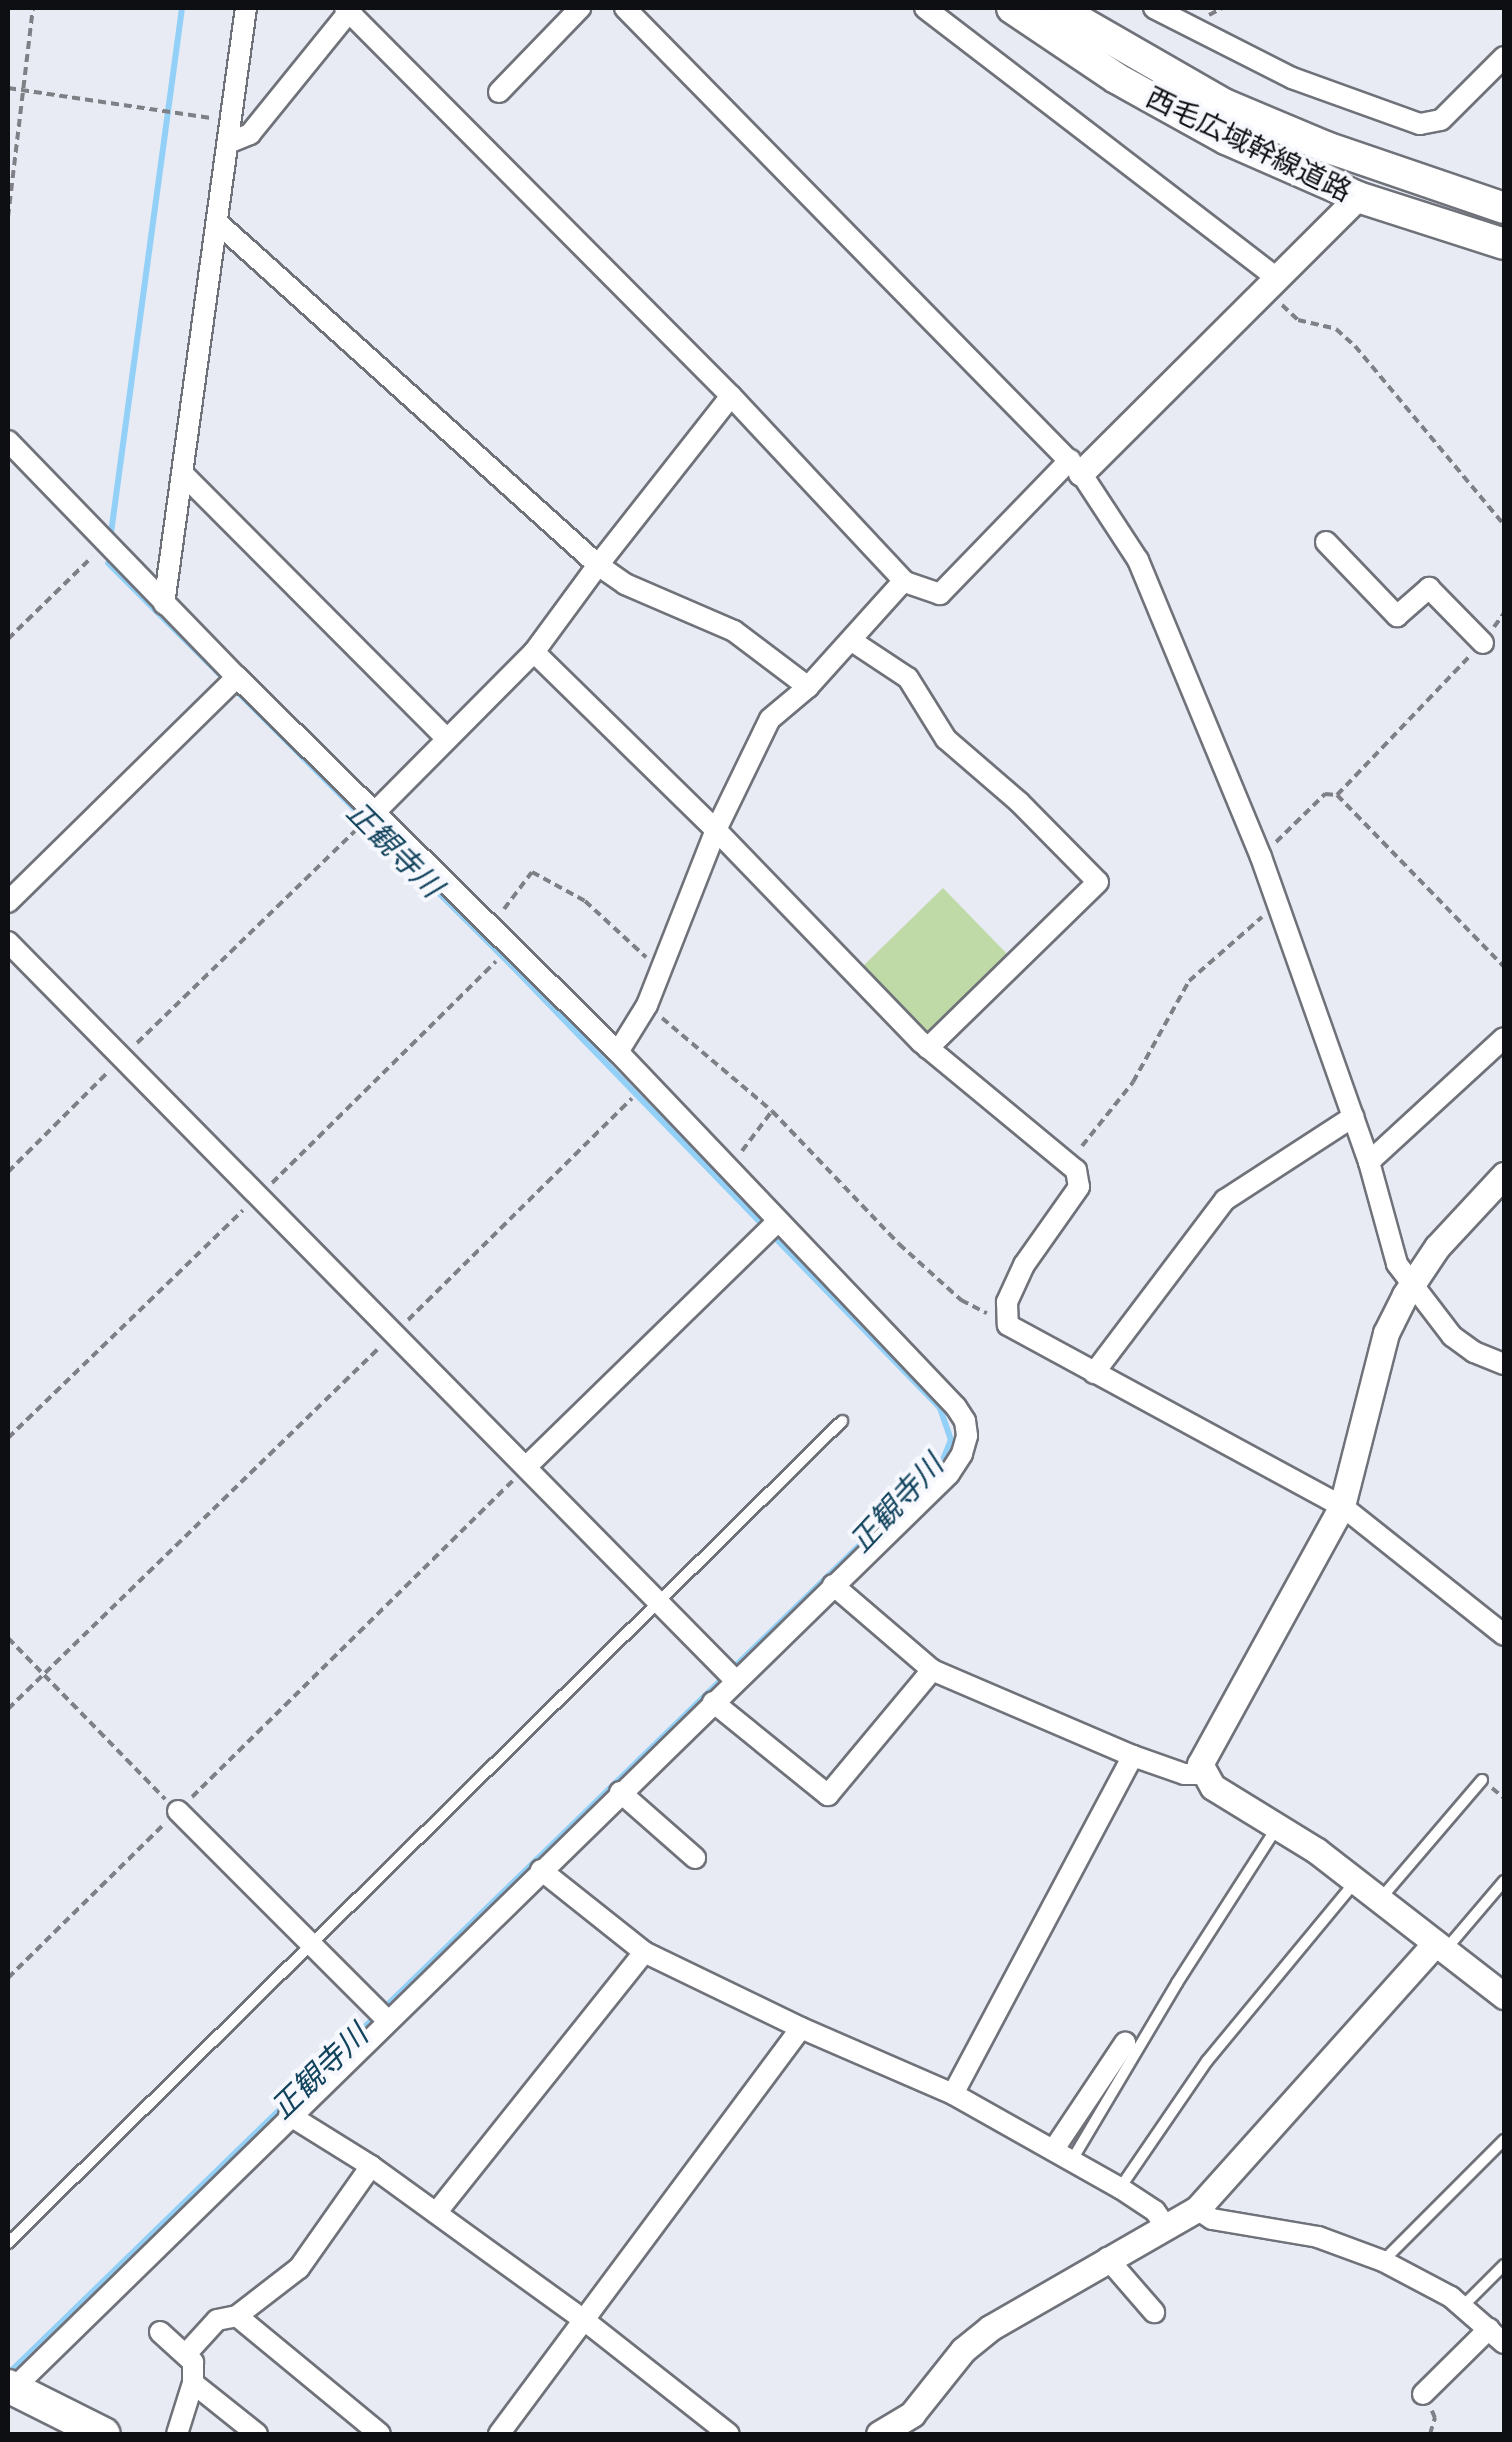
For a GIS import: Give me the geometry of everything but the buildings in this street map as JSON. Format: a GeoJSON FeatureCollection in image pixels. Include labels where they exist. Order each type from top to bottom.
{"type":"FeatureCollection","features":[{"type":"Feature","properties":{"kind":"main road","name":"西毛広域幹線道路"},"geometry":{"type":"LineString","coordinates":[[1012,8],[1116,78],[1226,138],[1358,197],[1504,244]]}},
{"type":"Feature","properties":{"kind":"main road","name":"西毛広域幹線道路"},"geometry":{"type":"LineString","coordinates":[[1057,8],[1226,105],[1326,147],[1504,208]]}},
{"type":"Feature","properties":{"kind":"main road"},"geometry":{"type":"LineString","coordinates":[[9,2390],[104,2434]]}},
{"type":"Feature","properties":{"kind":"street"},"geometry":{"type":"LineString","coordinates":[[164,604],[246,8]]}},
{"type":"Feature","properties":{"kind":"street"},"geometry":{"type":"LineString","coordinates":[[498,92],[580,8]]}},
{"type":"Feature","properties":{"kind":"street"},"geometry":{"type":"LineString","coordinates":[[626,8],[1075,467],[1138,560],[1261,857],[1369,1162],[1397,1264],[1452,1336],[1474,1352],[1504,1364]]}},
{"type":"Feature","properties":{"kind":"street"},"geometry":{"type":"LineString","coordinates":[[926,8],[1271,282]]}},
{"type":"Feature","properties":{"kind":"street"},"geometry":{"type":"LineString","coordinates":[[1154,8],[1292,78],[1420,124],[1441,120],[1504,57]]}},
{"type":"Feature","properties":{"kind":"street"},"geometry":{"type":"LineString","coordinates":[[228,143],[250,134],[348,9],[732,396],[905,582],[940,594],[1358,197]]}},
{"type":"Feature","properties":{"kind":"street"},"geometry":{"type":"LineString","coordinates":[[219,224],[598,565],[625,584],[734,631],[808,687]]}},
{"type":"Feature","properties":{"kind":"street"},"geometry":{"type":"LineString","coordinates":[[374,813],[534,652],[732,396]]}},
{"type":"Feature","properties":{"kind":"street"},"geometry":{"type":"LineString","coordinates":[[8,441],[237,678],[618,1052],[966,1421],[962,1454],[948,1474],[9,2390]]}},
{"type":"Feature","properties":{"kind":"street"},"geometry":{"type":"LineString","coordinates":[[183,474],[448,739]]}},
{"type":"Feature","properties":{"kind":"street"},"geometry":{"type":"LineString","coordinates":[[1326,542],[1397,616],[1428,588],[1483,643]]}},
{"type":"Feature","properties":{"kind":"street"},"geometry":{"type":"LineString","coordinates":[[618,1052],[647,1005],[716,830],[770,719],[808,687],[905,582]]}},
{"type":"Feature","properties":{"kind":"street"},"geometry":{"type":"LineString","coordinates":[[852,641],[908,678],[946,738],[1020,802],[1098,882],[928,1048]]}},
{"type":"Feature","properties":{"kind":"street"},"geometry":{"type":"LineString","coordinates":[[534,652],[716,830],[928,1048],[1068,1163],[1080,1178],[1079,1187],[1024,1266],[1006,1302],[1008,1325],[1342,1506],[1504,1635]]}},
{"type":"Feature","properties":{"kind":"street"},"geometry":{"type":"LineString","coordinates":[[8,902],[237,678]]}},
{"type":"Feature","properties":{"kind":"street"},"geometry":{"type":"LineString","coordinates":[[8,942],[734,1679]]}},
{"type":"Feature","properties":{"kind":"street"},"geometry":{"type":"LineString","coordinates":[[1369,1162],[1504,1038]]}},
{"type":"Feature","properties":{"kind":"street"},"geometry":{"type":"LineString","coordinates":[[1094,1373],[1225,1200],[1353,1117]]}},
{"type":"Feature","properties":{"kind":"street"},"geometry":{"type":"LineString","coordinates":[[1504,1175],[1438,1247],[1412,1283],[1386,1333],[1342,1506],[1310,1571],[1202,1753],[1202,1774],[1213,1787],[1278,1825],[1356,1881],[1504,1996]]}},
{"type":"Feature","properties":{"kind":"street"},"geometry":{"type":"LineString","coordinates":[[527,1466],[777,1222]]}},
{"type":"Feature","properties":{"kind":"street"},"geometry":{"type":"LineString","coordinates":[[832,1585],[932,1670],[1133,1756],[1184,1774],[1202,1774]]}},
{"type":"Feature","properties":{"kind":"street"},"geometry":{"type":"LineString","coordinates":[[713,1702],[828,1795],[932,1670]]}},
{"type":"Feature","properties":{"kind":"street"},"geometry":{"type":"LineString","coordinates":[[954,2094],[1133,1756]]}},
{"type":"Feature","properties":{"kind":"street"},"geometry":{"type":"LineString","coordinates":[[620,1792],[695,1858]]}},
{"type":"Feature","properties":{"kind":"street"},"geometry":{"type":"LineString","coordinates":[[178,1811],[387,2020]]}},
{"type":"Feature","properties":{"kind":"street"},"geometry":{"type":"LineString","coordinates":[[541,1870],[644,1952],[801,2028],[954,2094],[1120,2188],[1155,2211],[1165,2226]]}},
{"type":"Feature","properties":{"kind":"street"},"geometry":{"type":"LineString","coordinates":[[879,2434],[912,2414],[963,2350],[990,2328],[1197,2209],[1440,1948]]}},
{"type":"Feature","properties":{"kind":"street"},"geometry":{"type":"LineString","coordinates":[[436,2213],[644,1952]]}},
{"type":"Feature","properties":{"kind":"street"},"geometry":{"type":"LineString","coordinates":[[499,2434],[801,2028]]}},
{"type":"Feature","properties":{"kind":"street"},"geometry":{"type":"LineString","coordinates":[[1063,2154],[1125,2043]]}},
{"type":"Feature","properties":{"kind":"street"},"geometry":{"type":"LineString","coordinates":[[289,2115],[371,2166],[584,2320],[729,2434]]}},
{"type":"Feature","properties":{"kind":"street"},"geometry":{"type":"LineString","coordinates":[[186,2354],[217,2320],[236,2316],[299,2268],[371,2166]]}},
{"type":"Feature","properties":{"kind":"street"},"geometry":{"type":"LineString","coordinates":[[1197,2209],[1212,2219],[1318,2236],[1384,2261],[1463,2306],[1497,2336],[1423,2394]]}},
{"type":"Feature","properties":{"kind":"street"},"geometry":{"type":"LineString","coordinates":[[1107,2258],[1154,2312]]}},
{"type":"Feature","properties":{"kind":"street"},"geometry":{"type":"LineString","coordinates":[[236,2316],[380,2434]]}},
{"type":"Feature","properties":{"kind":"street"},"geometry":{"type":"LineString","coordinates":[[160,2332],[193,2362],[193,2382],[177,2434]]}},
{"type":"Feature","properties":{"kind":"street"},"geometry":{"type":"LineString","coordinates":[[193,2382],[257,2434]]}},
{"type":"Feature","properties":{"kind":"lane"},"geometry":{"type":"LineString","coordinates":[[8,2243],[842,1421]]}},
{"type":"Feature","properties":{"kind":"lane"},"geometry":{"type":"LineString","coordinates":[[1380,1900],[1482,1780]]}},
{"type":"Feature","properties":{"kind":"lane"},"geometry":{"type":"LineString","coordinates":[[1063,2154],[1278,1825]]}},
{"type":"Feature","properties":{"kind":"lane"},"geometry":{"type":"LineString","coordinates":[[1440,1948],[1504,1880]]}},
{"type":"Feature","properties":{"kind":"lane"},"geometry":{"type":"LineString","coordinates":[[1120,2188],[1207,2061],[1356,1881]]}},
{"type":"Feature","properties":{"kind":"lane"},"geometry":{"type":"LineString","coordinates":[[1384,2261],[1504,2140]]}},
{"type":"Feature","properties":{"kind":"lane"},"geometry":{"type":"LineString","coordinates":[[1463,2306],[1504,2265]]}},
{"type":"Feature","properties":{"kind":"path"},"geometry":{"type":"LineString","coordinates":[[8,217],[34,8]]}},
{"type":"Feature","properties":{"kind":"path"},"geometry":{"type":"LineString","coordinates":[[8,88],[231,120]]}},
{"type":"Feature","properties":{"kind":"path"},"geometry":{"type":"LineString","coordinates":[[1271,282],[1298,320],[1336,328],[1354,346],[1504,525]]}},
{"type":"Feature","properties":{"kind":"path"},"geometry":{"type":"LineString","coordinates":[[8,639],[106,543]]}},
{"type":"Feature","properties":{"kind":"path"},"geometry":{"type":"LineString","coordinates":[[1338,795],[1483,643],[1504,614]]}},
{"type":"Feature","properties":{"kind":"path"},"geometry":{"type":"LineString","coordinates":[[1261,857],[1325,794],[1338,795],[1504,967]]}},
{"type":"Feature","properties":{"kind":"path"},"geometry":{"type":"LineString","coordinates":[[8,1172],[374,813]]}},
{"type":"Feature","properties":{"kind":"path"},"geometry":{"type":"LineString","coordinates":[[489,928],[532,872],[585,900],[631,947],[662,969]]}},
{"type":"Feature","properties":{"kind":"path"},"geometry":{"type":"LineString","coordinates":[[1068,1163],[1133,1082],[1189,980],[1277,904]]}},
{"type":"Feature","properties":{"kind":"path"},"geometry":{"type":"LineString","coordinates":[[647,1005],[772,1111],[899,1244],[962,1300],[1008,1325]]}},
{"type":"Feature","properties":{"kind":"path"},"geometry":{"type":"LineString","coordinates":[[8,1709],[646,1084]]}},
{"type":"Feature","properties":{"kind":"path"},"geometry":{"type":"LineString","coordinates":[[728,1169],[772,1111]]}},
{"type":"Feature","properties":{"kind":"path"},"geometry":{"type":"LineString","coordinates":[[8,1978],[527,1466]]}},
{"type":"Feature","properties":{"kind":"path"},"geometry":{"type":"LineString","coordinates":[[8,1638],[178,1811]]}},
{"type":"Feature","properties":{"kind":"green space"},"geometry":{"type":"Polygon","coordinates":[[[943,888],[1010,957],[934,1034],[925,1033],[862,967],[943,888]]]}},
{"type":"Feature","properties":{"kind":"waterway","name":"正観寺川"},"geometry":{"type":"LineString","coordinates":[[111,533],[182,8]]}},
{"type":"Feature","properties":{"kind":"waterway","name":"正観寺川"},"geometry":{"type":"LineString","coordinates":[[8,2374],[940,1467],[951,1440],[940,1408],[511,965],[108,563]]}}]}
